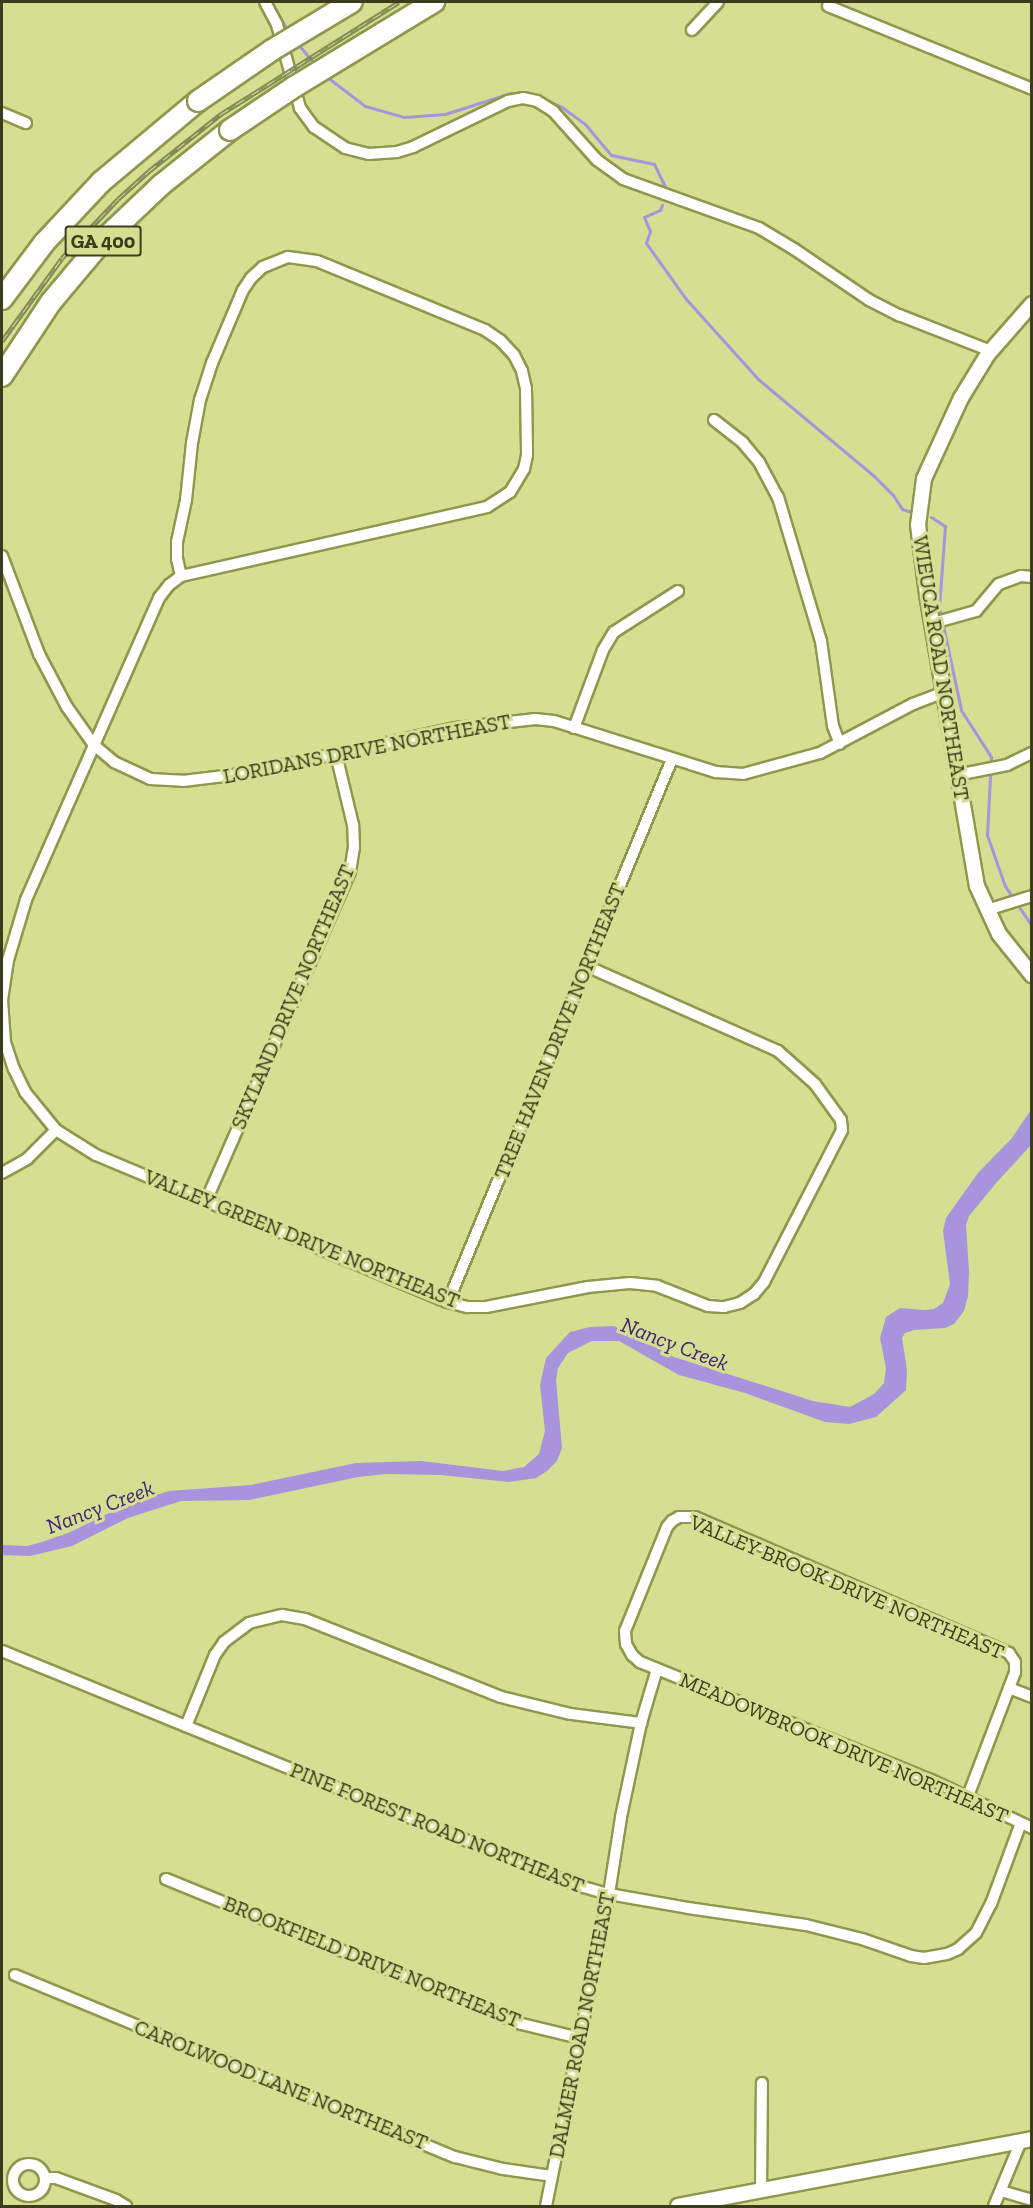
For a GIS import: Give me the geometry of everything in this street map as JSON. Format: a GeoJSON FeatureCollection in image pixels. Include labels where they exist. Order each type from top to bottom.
{"type":"FeatureCollection","features":[{"type":"Feature","properties":{"kind":"highway","name":"GA 400"},"geometry":{"type":"LineString","coordinates":[[2,298],[44,243],[94,189],[166,125],[272,50],[352,2]]}},
{"type":"Feature","properties":{"kind":"highway","name":"GA 400"},"geometry":{"type":"LineString","coordinates":[[2,376],[51,302],[103,240],[169,178],[230,130],[294,87],[434,2]]}},
{"type":"Feature","properties":{"kind":"street"},"geometry":{"type":"LineString","coordinates":[[265,2],[277,25],[300,108],[314,127],[345,147],[369,154],[397,152],[413,147],[508,101],[523,98],[537,101],[553,111],[597,160],[623,179],[759,228],[869,300],[899,315],[991,351]]}},
{"type":"Feature","properties":{"kind":"street"},"geometry":{"type":"LineString","coordinates":[[692,30],[718,2]]}},
{"type":"Feature","properties":{"kind":"street"},"geometry":{"type":"LineString","coordinates":[[828,6],[1032,89]]}},
{"type":"Feature","properties":{"kind":"street"},"geometry":{"type":"LineString","coordinates":[[2,112],[26,123]]}},
{"type":"Feature","properties":{"kind":"street"},"geometry":{"type":"LineString","coordinates":[[288,257],[317,261],[485,330],[500,340],[514,355],[526,389],[527,455],[518,481],[499,501],[479,509],[182,576],[177,559],[177,542],[186,500],[192,443],[200,400],[212,363],[243,290],[251,278],[264,267],[288,257]]}},
{"type":"Feature","properties":{"kind":"street","name":"WIEUCA ROAD NORTHEAST"},"geometry":{"type":"LineString","coordinates":[[1032,304],[991,351],[961,398],[924,479],[918,525],[945,692],[964,773],[971,860],[994,909],[999,934],[1032,975]]}},
{"type":"Feature","properties":{"kind":"street"},"geometry":{"type":"LineString","coordinates":[[714,420],[743,443],[759,462],[778,497],[821,641],[833,726],[840,744]]}},
{"type":"Feature","properties":{"kind":"street","name":"LORIDANS DRIVE NORTHEAST"},"geometry":{"type":"LineString","coordinates":[[2,556],[22,613],[50,678],[94,745],[132,773],[170,782],[242,774],[456,728],[524,719],[554,722],[716,772],[743,774],[799,760],[840,744],[913,704],[945,692]]}},
{"type":"Feature","properties":{"kind":"street","name":"VALLEY GREEN DRIVE NORTHEAST"},"geometry":{"type":"LineString","coordinates":[[182,576],[169,585],[159,598],[18,921],[8,960],[2,1000],[5,1042],[25,1092],[56,1130],[96,1155],[448,1302],[467,1307],[486,1307],[588,1287],[630,1283],[657,1286],[708,1306],[724,1307],[740,1303],[754,1294],[764,1282],[842,1130],[841,1120],[815,1084],[778,1051],[586,966]]}},
{"type":"Feature","properties":{"kind":"street"},"geometry":{"type":"LineString","coordinates":[[934,623],[976,611],[999,584],[1021,576],[1032,577]]}},
{"type":"Feature","properties":{"kind":"street"},"geometry":{"type":"LineString","coordinates":[[574,728],[603,650],[614,632],[678,591]]}},
{"type":"Feature","properties":{"kind":"street"},"geometry":{"type":"LineString","coordinates":[[964,773],[1007,765],[1032,753]]}},
{"type":"Feature","properties":{"kind":"street","name":"SKYLAND DRIVE NORTHEAST"},"geometry":{"type":"LineString","coordinates":[[206,1201],[350,872],[354,848],[353,825],[336,754]]}},
{"type":"Feature","properties":{"kind":"street","name":"TREE HAVEN DRIVE NORTHEAST"},"geometry":{"type":"LineString","coordinates":[[448,1302],[672,759]]}},
{"type":"Feature","properties":{"kind":"street"},"geometry":{"type":"LineString","coordinates":[[994,909],[1032,896]]}},
{"type":"Feature","properties":{"kind":"street"},"geometry":{"type":"LineString","coordinates":[[2,1173],[27,1159],[56,1130]]}},
{"type":"Feature","properties":{"kind":"street","name":"VALLEY BROOK DRIVE NORTHEAST"},"geometry":{"type":"LineString","coordinates":[[657,1669],[640,1662],[632,1655],[626,1644],[625,1631],[667,1527],[672,1521],[687,1516],[1005,1650],[1015,1662],[1015,1672],[968,1796]]}},
{"type":"Feature","properties":{"kind":"street"},"geometry":{"type":"LineString","coordinates":[[186,1726],[215,1655],[224,1642],[249,1623],[282,1615],[305,1618],[501,1697],[570,1714],[641,1723]]}},
{"type":"Feature","properties":{"kind":"street","name":"PINE FOREST ROAD NORTHEAST"},"geometry":{"type":"LineString","coordinates":[[2,1652],[510,1861],[609,1894],[806,1925],[862,1939],[911,1956],[937,1957],[958,1949],[976,1933],[1026,1825]]}},
{"type":"Feature","properties":{"kind":"street","name":"DALMER ROAD NORTHEAST"},"geometry":{"type":"LineString","coordinates":[[546,2206],[609,1894],[621,1817],[641,1723],[657,1669]]}},
{"type":"Feature","properties":{"kind":"street","name":"MEADOWBROOK DRIVE NORTHEAST"},"geometry":{"type":"LineString","coordinates":[[657,1669],[968,1796],[1026,1825]]}},
{"type":"Feature","properties":{"kind":"street"},"geometry":{"type":"LineString","coordinates":[[1009,1688],[1032,1697]]}},
{"type":"Feature","properties":{"kind":"street","name":"BROOKFIELD DRIVE NORTHEAST"},"geometry":{"type":"LineString","coordinates":[[166,1879],[522,2024],[580,2038]]}},
{"type":"Feature","properties":{"kind":"street","name":"CAROLWOOD LANE NORTHEAST"},"geometry":{"type":"LineString","coordinates":[[15,1975],[455,2157],[503,2169],[552,2176]]}},
{"type":"Feature","properties":{"kind":"street"},"geometry":{"type":"LineString","coordinates":[[761,2191],[762,2083]]}},
{"type":"Feature","properties":{"kind":"street"},"geometry":{"type":"LineString","coordinates":[[678,2206],[1027,2140]]}},
{"type":"Feature","properties":{"kind":"street"},"geometry":{"type":"LineString","coordinates":[[994,2206],[1027,2140]]}},
{"type":"Feature","properties":{"kind":"street"},"geometry":{"type":"LineString","coordinates":[[45,2178],[56,2178],[116,2200],[126,2206]]}},
{"type":"Feature","properties":{"kind":"street"},"geometry":{"type":"LineString","coordinates":[[1001,2191],[1032,2200]]}},
{"type":"Feature","properties":{"kind":"shaded area"},"geometry":{"type":"Polygon","coordinates":[[[1031,1110],[1031,1145],[969,1216],[966,1225],[969,1272],[968,1296],[964,1311],[954,1324],[945,1328],[914,1330],[905,1333],[902,1338],[907,1370],[906,1390],[876,1417],[849,1424],[825,1422],[745,1393],[679,1375],[619,1341],[592,1341],[568,1353],[558,1368],[556,1380],[562,1448],[557,1461],[536,1478],[509,1482],[441,1475],[386,1474],[358,1477],[249,1500],[181,1501],[128,1518],[72,1546],[30,1556],[2,1555],[2,1545],[27,1546],[42,1542],[68,1533],[130,1503],[169,1491],[251,1485],[356,1463],[421,1461],[503,1471],[524,1467],[539,1454],[545,1431],[540,1385],[546,1358],[570,1332],[590,1327],[614,1326],[674,1357],[813,1401],[850,1407],[874,1394],[884,1383],[886,1368],[880,1338],[886,1317],[900,1308],[934,1309],[943,1303],[950,1284],[943,1231],[946,1218],[978,1173],[1012,1138],[1031,1110]]]}},
{"type":"Feature","properties":{"kind":"waterway"},"geometry":{"type":"LineString","coordinates":[[273,6],[288,31]]}},
{"type":"Feature","properties":{"kind":"waterway"},"geometry":{"type":"LineString","coordinates":[[297,43],[316,66]]}},
{"type":"Feature","properties":{"kind":"waterway"},"geometry":{"type":"LineString","coordinates":[[327,77],[365,106],[404,117],[445,114],[511,93],[524,93]]}},
{"type":"Feature","properties":{"kind":"waterway"},"geometry":{"type":"LineString","coordinates":[[542,98],[563,108],[585,124],[611,155],[654,164],[668,193]]}},
{"type":"Feature","properties":{"kind":"waterway"},"geometry":{"type":"LineString","coordinates":[[662,205],[660,210],[644,217],[650,231],[646,243],[686,299],[758,379],[874,476],[893,495],[902,509],[911,512]]}},
{"type":"Feature","properties":{"kind":"waterway"},"geometry":{"type":"LineString","coordinates":[[931,517],[945,526],[939,607],[961,710],[991,757],[987,835],[1005,886],[1032,926]]}},
{"type":"Feature","properties":{"kind":"railway"},"geometry":{"type":"LineString","coordinates":[[2,341],[62,258],[118,199],[149,171],[221,114],[399,2]]}},
{"type":"Feature","properties":{"kind":"water label","name":"Nancy Creek"},"geometry":{"type":"Point","coordinates":[675,1344]}},
{"type":"Feature","properties":{"kind":"water label","name":"Nancy Creek"},"geometry":{"type":"Point","coordinates":[100,1507]}}]}
